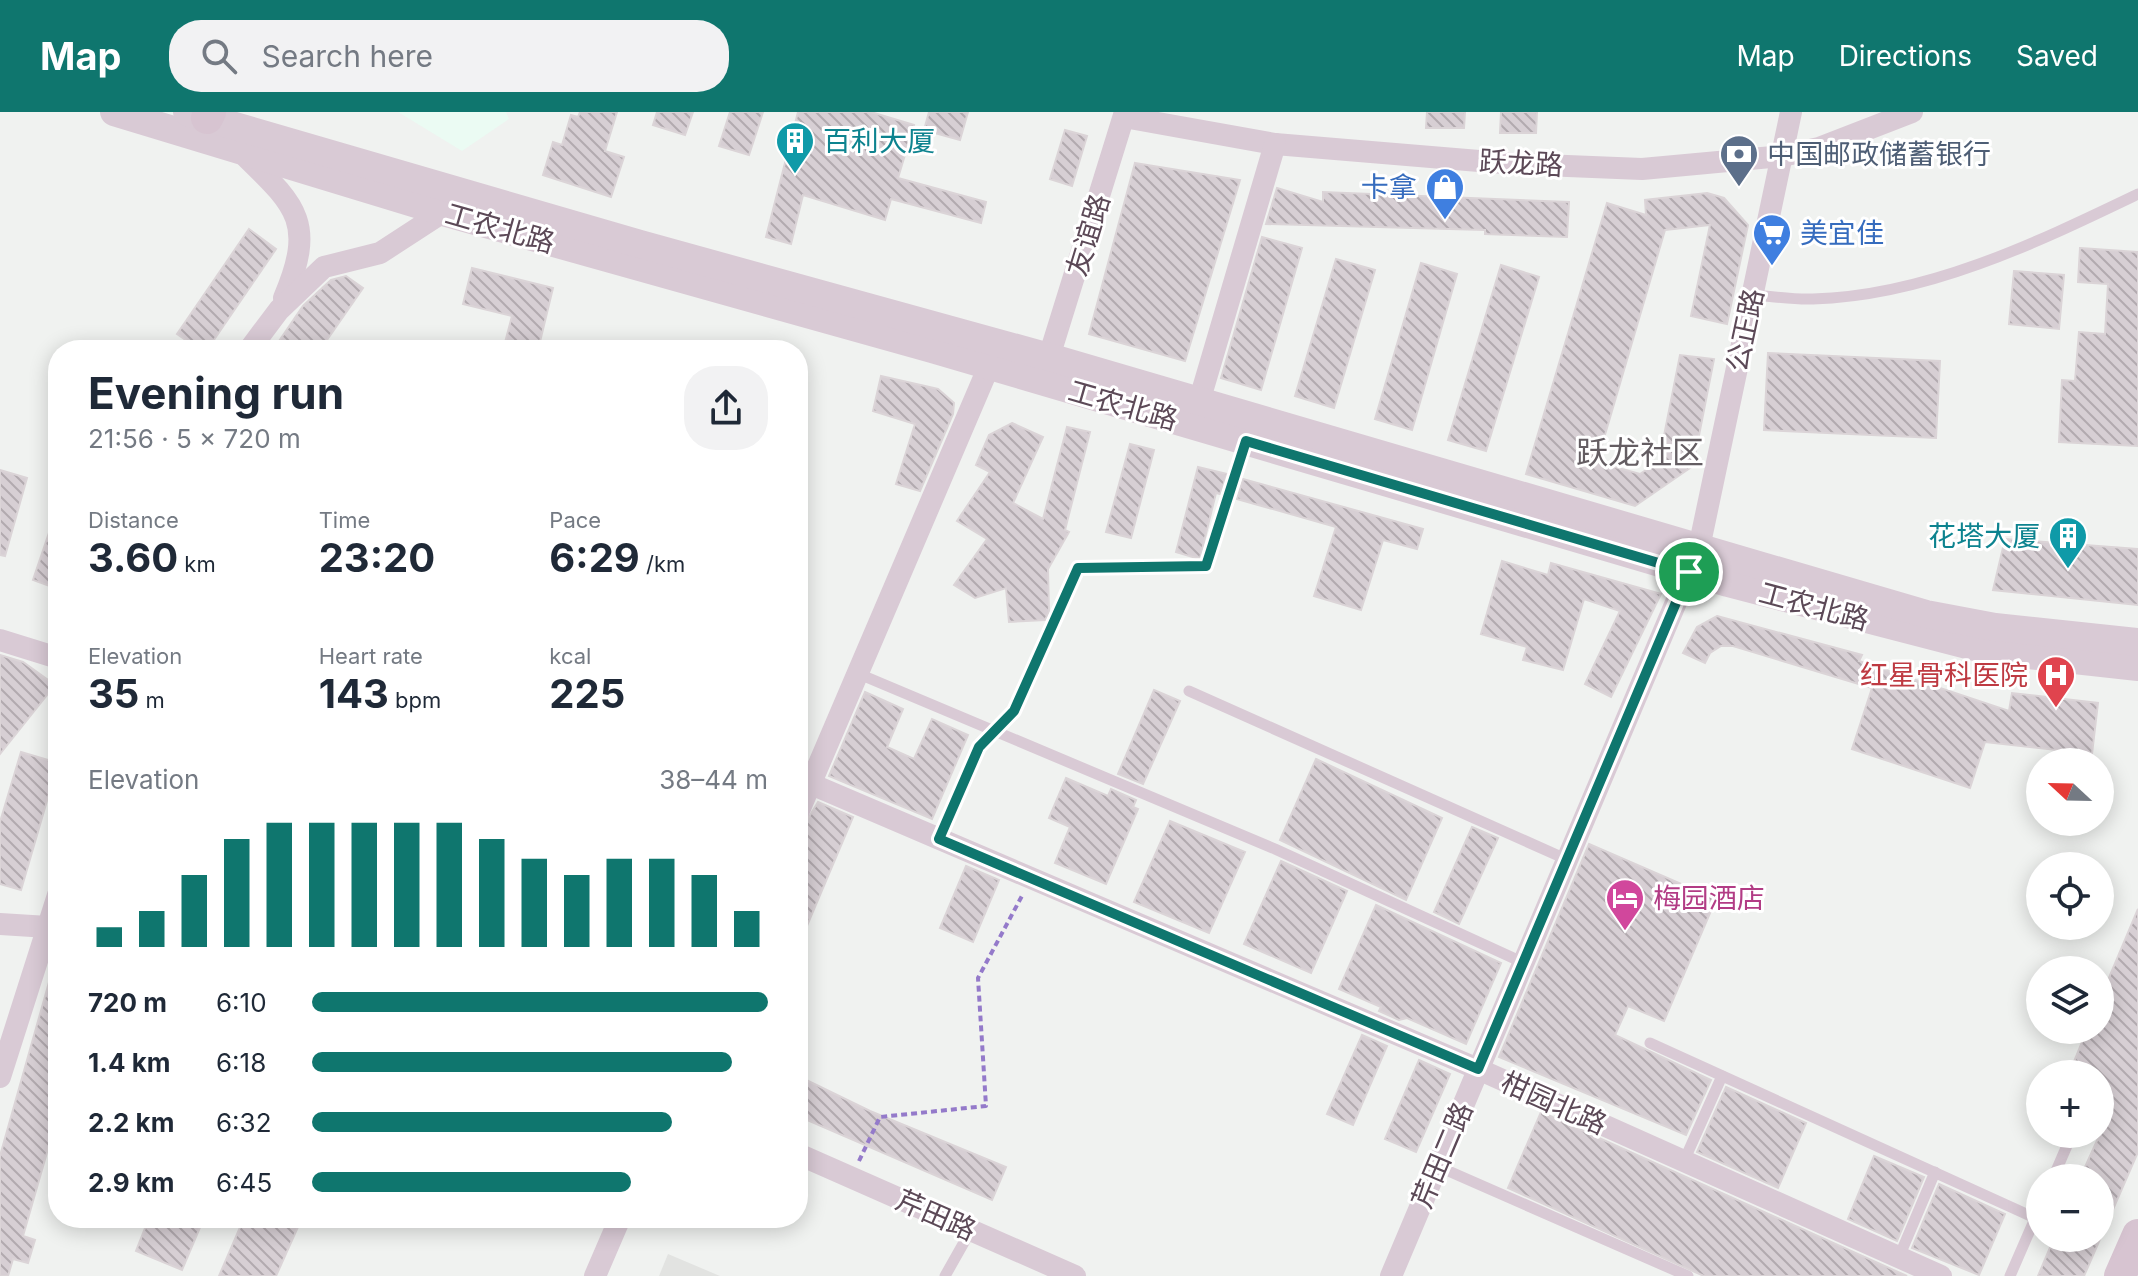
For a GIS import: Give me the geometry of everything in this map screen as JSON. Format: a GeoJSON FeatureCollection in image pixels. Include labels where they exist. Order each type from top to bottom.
{"type":"FeatureCollection","features":[{"type":"Feature","properties":{"kind":"main road"},"geometry":{"type":"LineString","coordinates":[[2120,1276],[2138,1235]]}},
{"type":"Feature","properties":{"kind":"street","name":"工农北路"},"geometry":{"type":"LineString","coordinates":[[114,112],[443,212],[1246,441],[1694,560],[1995,627],[2138,642]]}},
{"type":"Feature","properties":{"kind":"street","name":"公正路"},"geometry":{"type":"LineString","coordinates":[[1694,560],[1791,112]]}},
{"type":"Feature","properties":{"kind":"street","name":"跃龙路"},"geometry":{"type":"LineString","coordinates":[[1125,114],[1275,144],[1515,164],[1642,169],[1782,156],[1819,148],[1912,112]]}},
{"type":"Feature","properties":{"kind":"street","name":"工农北路"},"geometry":{"type":"LineString","coordinates":[[201,114],[640,244],[1049,357],[1199,402],[1990,651],[2138,667]]}},
{"type":"Feature","properties":{"kind":"street","name":"友谊路"},"geometry":{"type":"LineString","coordinates":[[1049,357],[1125,114]]}},
{"type":"Feature","properties":{"kind":"street"},"geometry":{"type":"LineString","coordinates":[[1199,402],[1275,144]]}},
{"type":"Feature","properties":{"kind":"street"},"geometry":{"type":"LineString","coordinates":[[237,148],[276,186],[296,217],[303,238],[300,261],[279,310]]}},
{"type":"Feature","properties":{"kind":"street"},"geometry":{"type":"LineString","coordinates":[[256,340],[279,310],[324,267],[380,253],[443,212]]}},
{"type":"Feature","properties":{"kind":"street"},"geometry":{"type":"LineString","coordinates":[[808,791],[989,366]]}},
{"type":"Feature","properties":{"kind":"street","name":"芹田二路"},"geometry":{"type":"LineString","coordinates":[[1391,1276],[1694,560]]}},
{"type":"Feature","properties":{"kind":"street"},"geometry":{"type":"LineString","coordinates":[[0,640],[48,655]]}},
{"type":"Feature","properties":{"kind":"street","name":"柑园北路"},"geometry":{"type":"LineString","coordinates":[[811,784],[1478,1069],[1941,1276]]}},
{"type":"Feature","properties":{"kind":"street"},"geometry":{"type":"LineString","coordinates":[[0,924],[48,927],[0,1077]]}},
{"type":"Feature","properties":{"kind":"street","name":"芹田路"},"geometry":{"type":"LineString","coordinates":[[808,1159],[1075,1276]]}},
{"type":"Feature","properties":{"kind":"street"},"geometry":{"type":"LineString","coordinates":[[595,1276],[616,1228]]}},
{"type":"Feature","properties":{"kind":"lane"},"geometry":{"type":"LineString","coordinates":[[1752,295],[1814,299],[1892,288],[1967,267],[2061,231],[2138,194]]}},
{"type":"Feature","properties":{"kind":"lane"},"geometry":{"type":"LineString","coordinates":[[939,839],[979,747],[1014,711],[1078,568],[1206,566],[1246,441]]}},
{"type":"Feature","properties":{"kind":"lane"},"geometry":{"type":"LineString","coordinates":[[859,674],[1275,849],[1524,963]]}},
{"type":"Feature","properties":{"kind":"lane"},"geometry":{"type":"LineString","coordinates":[[1189,691],[1568,860]]}},
{"type":"Feature","properties":{"kind":"lane"},"geometry":{"type":"LineString","coordinates":[[1650,1043],[1935,1172],[2026,1207]]}},
{"type":"Feature","properties":{"kind":"lane"},"geometry":{"type":"LineString","coordinates":[[1684,1161],[1722,1076]]}},
{"type":"Feature","properties":{"kind":"lane"},"geometry":{"type":"LineString","coordinates":[[1437,1166],[1688,1276]]}},
{"type":"Feature","properties":{"kind":"lane"},"geometry":{"type":"LineString","coordinates":[[1899,1257],[1935,1172]]}},
{"type":"Feature","properties":{"kind":"lane"},"geometry":{"type":"LineString","coordinates":[[945,1276],[971,1230]]}},
{"type":"Feature","properties":{"kind":"lane"},"geometry":{"type":"LineString","coordinates":[[2010,1276],[2026,1239]]}},
{"type":"Feature","properties":{"kind":"path"},"geometry":{"type":"LineString","coordinates":[[851,1178],[880,1117],[986,1106],[978,978],[1031,878]]}},
{"type":"Feature","properties":{"kind":"shaded area"},"geometry":{"type":"Polygon","coordinates":[[[398,112],[506,112],[509,119],[462,151],[398,112]]]}},
{"type":"Feature","properties":{"kind":"shaded area"},"geometry":{"type":"Polygon","coordinates":[[[668,1254],[720,1276],[659,1276],[668,1254]]]}},
{"type":"Feature","properties":{"kind":"building"},"geometry":{"type":"Polygon","coordinates":[[[580,112],[617,112],[605,151],[624,157],[611,197],[543,175],[553,142],[562,145],[571,115],[578,117],[580,112]]]}},
{"type":"Feature","properties":{"kind":"building"},"geometry":{"type":"Polygon","coordinates":[[[657,112],[693,112],[685,135],[653,125],[657,112]]]}},
{"type":"Feature","properties":{"kind":"building"},"geometry":{"type":"Polygon","coordinates":[[[730,112],[763,112],[749,155],[719,146],[730,112]]]}},
{"type":"Feature","properties":{"kind":"building"},"geometry":{"type":"Polygon","coordinates":[[[798,112],[871,112],[914,125],[898,178],[986,202],[981,223],[891,199],[885,220],[803,195],[791,244],[766,237],[798,112]]]}},
{"type":"Feature","properties":{"kind":"building"},"geometry":{"type":"Polygon","coordinates":[[[929,112],[968,112],[960,140],[924,130],[929,112]]]}},
{"type":"Feature","properties":{"kind":"building"},"geometry":{"type":"Polygon","coordinates":[[[1427,112],[1465,112],[1464,128],[1426,128],[1427,112]]]}},
{"type":"Feature","properties":{"kind":"building"},"geometry":{"type":"Polygon","coordinates":[[[1501,112],[1537,112],[1536,133],[1500,133],[1501,112]]]}},
{"type":"Feature","properties":{"kind":"building"},"geometry":{"type":"Polygon","coordinates":[[[1065,130],[1087,136],[1072,186],[1050,179],[1065,130]]]}},
{"type":"Feature","properties":{"kind":"building"},"geometry":{"type":"Polygon","coordinates":[[[1135,163],[1240,180],[1185,361],[1089,334],[1135,163]]]}},
{"type":"Feature","properties":{"kind":"building"},"geometry":{"type":"Polygon","coordinates":[[[1277,188],[1323,202],[1323,192],[1569,202],[1567,237],[1485,234],[1485,230],[1266,224],[1277,188]]]}},
{"type":"Feature","properties":{"kind":"building"},"geometry":{"type":"Polygon","coordinates":[[[1707,193],[1724,198],[1748,225],[1727,324],[1691,316],[1710,225],[1665,230],[1597,462],[1640,474],[1659,461],[1680,355],[1714,359],[1693,466],[1635,506],[1526,474],[1607,203],[1646,215],[1645,200],[1707,193]]]}},
{"type":"Feature","properties":{"kind":"building"},"geometry":{"type":"Polygon","coordinates":[[[249,229],[276,249],[214,340],[186,340],[177,334],[249,229]]]}},
{"type":"Feature","properties":{"kind":"building"},"geometry":{"type":"Polygon","coordinates":[[[1262,237],[1302,248],[1261,390],[1221,378],[1262,237]]]}},
{"type":"Feature","properties":{"kind":"building"},"geometry":{"type":"Polygon","coordinates":[[[2080,248],[2138,252],[2138,446],[2059,442],[2062,380],[2075,381],[2079,332],[2105,334],[2108,284],[2078,282],[2080,248]]]}},
{"type":"Feature","properties":{"kind":"building"},"geometry":{"type":"Polygon","coordinates":[[[1336,259],[1375,270],[1334,408],[1295,396],[1336,259]]]}},
{"type":"Feature","properties":{"kind":"building"},"geometry":{"type":"Polygon","coordinates":[[[1421,263],[1457,274],[1412,430],[1375,419],[1421,263]]]}},
{"type":"Feature","properties":{"kind":"building"},"geometry":{"type":"Polygon","coordinates":[[[1501,265],[1539,277],[1486,451],[1448,440],[1501,265]]]}},
{"type":"Feature","properties":{"kind":"building"},"geometry":{"type":"Polygon","coordinates":[[[472,268],[553,288],[540,340],[506,340],[512,316],[463,304],[472,268]]]}},
{"type":"Feature","properties":{"kind":"building"},"geometry":{"type":"Polygon","coordinates":[[[2014,271],[2064,275],[2059,329],[2009,324],[2014,271]]]}},
{"type":"Feature","properties":{"kind":"building"},"geometry":{"type":"Polygon","coordinates":[[[346,276],[363,288],[327,340],[280,340],[303,306],[331,280],[346,276]]]}},
{"type":"Feature","properties":{"kind":"building"},"geometry":{"type":"Polygon","coordinates":[[[1768,353],[1940,361],[1936,438],[1764,430],[1768,353]]]}},
{"type":"Feature","properties":{"kind":"building"},"geometry":{"type":"Polygon","coordinates":[[[881,376],[938,389],[954,403],[953,414],[920,491],[896,484],[915,424],[873,411],[881,376]]]}},
{"type":"Feature","properties":{"kind":"building"},"geometry":{"type":"Polygon","coordinates":[[[1012,423],[1043,437],[1013,503],[1043,519],[1067,427],[1090,432],[1065,530],[1069,532],[1048,569],[1049,612],[1045,620],[1009,622],[1006,588],[975,598],[954,585],[987,539],[957,521],[990,472],[976,465],[989,435],[1012,423]]]}},
{"type":"Feature","properties":{"kind":"building"},"geometry":{"type":"Polygon","coordinates":[[[1130,444],[1154,450],[1131,538],[1106,532],[1130,444]]]}},
{"type":"Feature","properties":{"kind":"building"},"geometry":{"type":"Polygon","coordinates":[[[1198,467],[1227,474],[1220,494],[1216,493],[1200,558],[1196,558],[1176,552],[1198,467]]]}},
{"type":"Feature","properties":{"kind":"building"},"geometry":{"type":"Polygon","coordinates":[[[0,470],[27,478],[5,556],[0,555],[0,470]]]}},
{"type":"Feature","properties":{"kind":"building"},"geometry":{"type":"Polygon","coordinates":[[[1243,479],[1423,529],[1417,549],[1383,540],[1361,610],[1314,596],[1336,527],[1237,499],[1243,479]]]}},
{"type":"Feature","properties":{"kind":"building"},"geometry":{"type":"Polygon","coordinates":[[[48,536],[48,585],[33,580],[48,536]]]}},
{"type":"Feature","properties":{"kind":"building","name":"花塔大厦"},"geometry":{"type":"Polygon","coordinates":[[[2005,539],[2138,549],[2138,605],[1993,590],[2005,539]]]}},
{"type":"Feature","properties":{"kind":"building"},"geometry":{"type":"Polygon","coordinates":[[[1502,561],[1548,575],[1551,563],[1661,594],[1611,697],[1585,684],[1620,611],[1584,599],[1563,670],[1523,660],[1527,647],[1481,634],[1502,561]]]}},
{"type":"Feature","properties":{"kind":"building"},"geometry":{"type":"Polygon","coordinates":[[[1717,616],[1862,655],[1859,661],[2009,711],[2012,693],[2098,703],[2093,748],[2038,748],[1985,742],[1970,788],[1852,749],[1872,688],[1733,646],[1721,646],[1710,653],[1705,663],[1683,653],[1697,627],[1717,616]]]}},
{"type":"Feature","properties":{"kind":"building"},"geometry":{"type":"Polygon","coordinates":[[[0,655],[23,662],[48,680],[48,694],[0,754],[0,655]]]}},
{"type":"Feature","properties":{"kind":"building"},"geometry":{"type":"Polygon","coordinates":[[[1154,690],[1180,701],[1143,784],[1118,774],[1154,690]]]}},
{"type":"Feature","properties":{"kind":"building"},"geometry":{"type":"Polygon","coordinates":[[[865,692],[903,709],[887,747],[914,759],[932,719],[968,735],[932,819],[829,776],[865,692]]]}},
{"type":"Feature","properties":{"kind":"building"},"geometry":{"type":"Polygon","coordinates":[[[21,752],[48,760],[48,797],[21,890],[0,884],[0,822],[21,752]]]}},
{"type":"Feature","properties":{"kind":"building"},"geometry":{"type":"Polygon","coordinates":[[[1316,759],[1442,818],[1406,900],[1280,840],[1316,759]]]}},
{"type":"Feature","properties":{"kind":"building"},"geometry":{"type":"Polygon","coordinates":[[[1066,778],[1108,796],[1111,789],[1136,800],[1133,807],[1138,809],[1106,884],[1055,863],[1070,827],[1049,818],[1066,778]]]}},
{"type":"Feature","properties":{"kind":"building"},"geometry":{"type":"Polygon","coordinates":[[[818,802],[853,817],[808,923],[808,818],[818,802]]]}},
{"type":"Feature","properties":{"kind":"building"},"geometry":{"type":"Polygon","coordinates":[[[1170,821],[1245,852],[1209,933],[1134,902],[1170,821]]]}},
{"type":"Feature","properties":{"kind":"building"},"geometry":{"type":"Polygon","coordinates":[[[1472,827],[1498,838],[1459,924],[1434,912],[1472,827]]]}},
{"type":"Feature","properties":{"kind":"building"},"geometry":{"type":"Polygon","coordinates":[[[1589,844],[1716,899],[1664,1021],[1628,1006],[1615,1035],[1711,1080],[1686,1135],[1499,1057],[1589,844]]]}},
{"type":"Feature","properties":{"kind":"building"},"geometry":{"type":"Polygon","coordinates":[[[1281,861],[1347,891],[1311,973],[1244,944],[1281,861]]]}},
{"type":"Feature","properties":{"kind":"building"},"geometry":{"type":"Polygon","coordinates":[[[966,866],[999,880],[973,942],[940,928],[966,866]]]}},
{"type":"Feature","properties":{"kind":"building"},"geometry":{"type":"Polygon","coordinates":[[[1376,905],[1501,963],[1466,1044],[1407,1018],[1399,1020],[1379,1011],[1381,1007],[1339,989],[1376,905]]]}},
{"type":"Feature","properties":{"kind":"building"},"geometry":{"type":"Polygon","coordinates":[[[2138,909],[2138,1152],[2114,1207],[2114,1164],[2086,1164],[2094,1148],[2114,1148],[2114,1060],[2075,1060],[2081,1044],[2114,1044],[2114,966],[2138,909]]]}},
{"type":"Feature","properties":{"kind":"building"},"geometry":{"type":"Polygon","coordinates":[[[48,986],[48,1149],[23,1236],[35,1240],[28,1263],[13,1259],[8,1276],[0,1276],[0,1156],[48,986]]]}},
{"type":"Feature","properties":{"kind":"building"},"geometry":{"type":"Polygon","coordinates":[[[1362,1035],[1387,1046],[1353,1125],[1327,1114],[1362,1035]]]}},
{"type":"Feature","properties":{"kind":"building"},"geometry":{"type":"Polygon","coordinates":[[[1419,1060],[1450,1074],[1416,1152],[1385,1139],[1419,1060]]]}},
{"type":"Feature","properties":{"kind":"building"},"geometry":{"type":"Polygon","coordinates":[[[808,1081],[870,1111],[1006,1167],[992,1200],[808,1120],[808,1081]]]}},
{"type":"Feature","properties":{"kind":"building"},"geometry":{"type":"Polygon","coordinates":[[[1726,1087],[1806,1123],[1778,1188],[1697,1152],[1726,1087]]]}},
{"type":"Feature","properties":{"kind":"building"},"geometry":{"type":"Polygon","coordinates":[[[1541,1112],[1907,1276],[1704,1276],[1695,1272],[1508,1188],[1541,1112]]]}},
{"type":"Feature","properties":{"kind":"building"},"geometry":{"type":"Polygon","coordinates":[[[1874,1156],[1924,1177],[1897,1241],[1848,1219],[1874,1156]]]}},
{"type":"Feature","properties":{"kind":"building"},"geometry":{"type":"Polygon","coordinates":[[[1939,1184],[2005,1214],[1979,1275],[1912,1248],[1939,1184]]]}},
{"type":"Feature","properties":{"kind":"building"},"geometry":{"type":"Polygon","coordinates":[[[145,1228],[200,1228],[182,1270],[136,1251],[145,1228]]]}},
{"type":"Feature","properties":{"kind":"building"},"geometry":{"type":"Polygon","coordinates":[[[240,1228],[298,1228],[276,1276],[219,1276],[240,1228]]]}},
{"type":"Feature","properties":{"kind":"building"},"geometry":{"type":"Polygon","coordinates":[[[2048,1252],[2094,1252],[2084,1276],[2038,1276],[2048,1252]]]}},
{"type":"Feature","properties":{"kind":"place","name":"百利大厦"},"geometry":{"type":"Point","coordinates":[795,175]}},
{"type":"Feature","properties":{"kind":"place","name":"中国邮政储蓄银行"},"geometry":{"type":"Point","coordinates":[1739,188]}},
{"type":"Feature","properties":{"kind":"place","name":"卡拿"},"geometry":{"type":"Point","coordinates":[1445,221]}},
{"type":"Feature","properties":{"kind":"place","name":"美宜佳"},"geometry":{"type":"Point","coordinates":[1772,267]}},
{"type":"Feature","properties":{"kind":"place","name":"花塔大厦"},"geometry":{"type":"Point","coordinates":[2068,570]}},
{"type":"Feature","properties":{"kind":"place","name":"红星骨科医院"},"geometry":{"type":"Point","coordinates":[2056,709]}},
{"type":"Feature","properties":{"kind":"place","name":"梅园酒店"},"geometry":{"type":"Point","coordinates":[1625,932]}},
{"type":"Feature","properties":{"kind":"district","name":"跃龙社区"},"geometry":{"type":"Point","coordinates":[1640,452]}},
{"type":"Feature","properties":{"kind":"route"},"geometry":{"type":"LineString","coordinates":[[1246,441],[1689,572],[1478,1069],[939,839],[979,747],[1014,711],[1078,568],[1206,566],[1246,441]]}}]}
